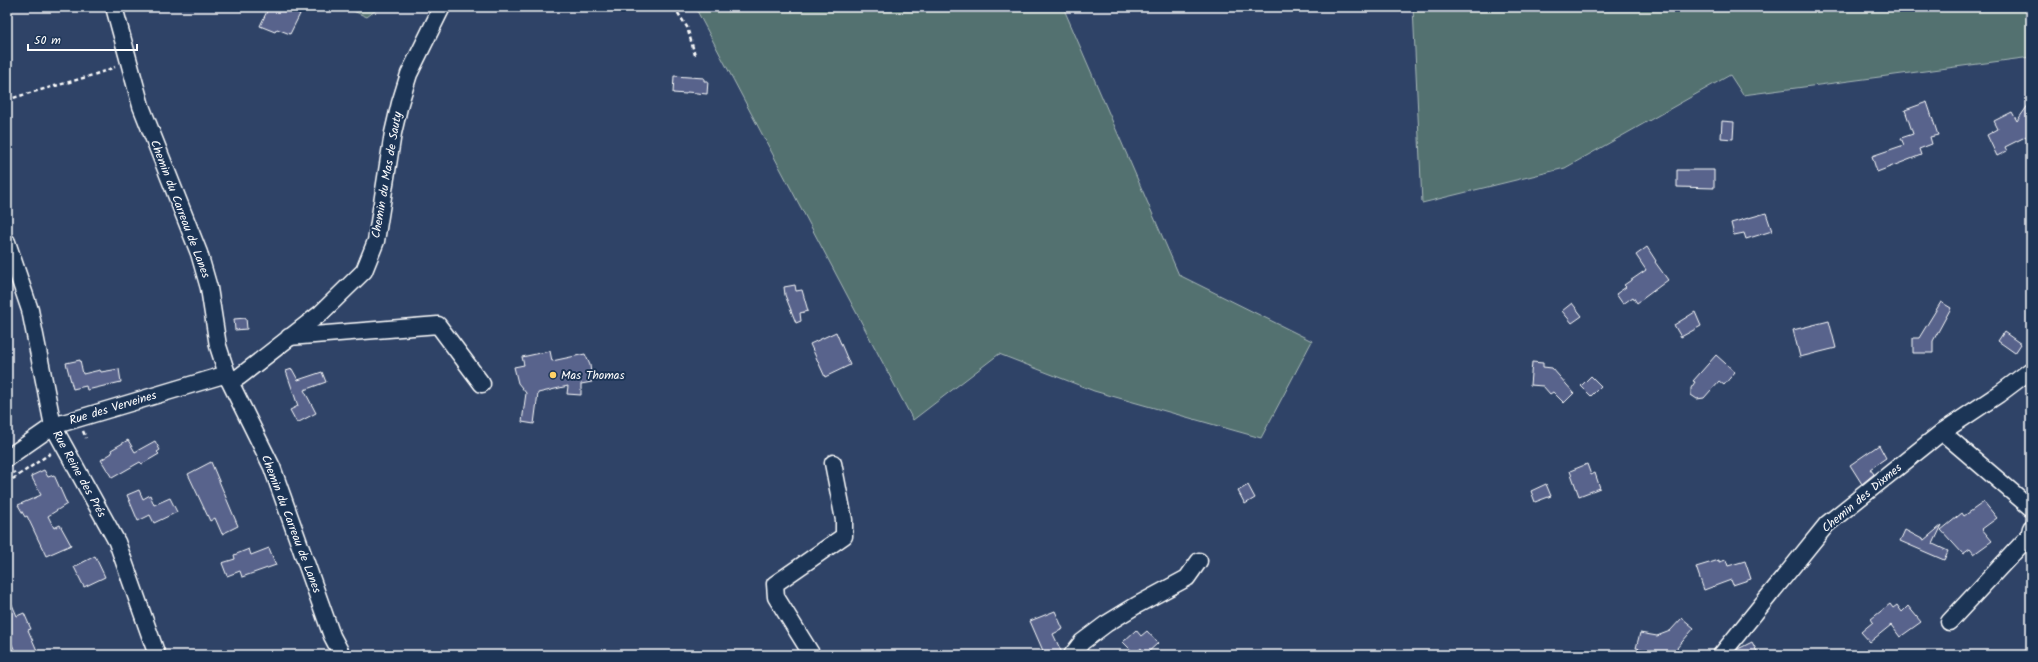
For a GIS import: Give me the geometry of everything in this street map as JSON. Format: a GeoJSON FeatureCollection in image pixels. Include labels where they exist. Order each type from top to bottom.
{"type":"FeatureCollection","features":[{"type":"Feature","properties":{"kind":"street","name":"Chemin du Carreau de Lanes"},"geometry":{"type":"LineString","coordinates":[[114,7],[141,106],[199,253],[209,288],[218,346],[228,377],[272,467],[332,636],[342,655]]}},
{"type":"Feature","properties":{"kind":"street","name":"Chemin du Mas de Sauty"},"geometry":{"type":"LineString","coordinates":[[228,377],[239,377],[321,313],[364,271],[376,241],[393,133],[400,103],[409,74],[442,7]]}},
{"type":"Feature","properties":{"kind":"street","name":"Rue Reine des Prés"},"geometry":{"type":"LineString","coordinates":[[7,242],[12,276],[30,310],[56,439],[117,542],[156,655]]}},
{"type":"Feature","properties":{"kind":"street"},"geometry":{"type":"LineString","coordinates":[[289,337],[438,325],[482,384]]}},
{"type":"Feature","properties":{"kind":"street","name":"Chemin des Dixmes"},"geometry":{"type":"LineString","coordinates":[[1721,655],[1827,524],[1942,432],[1999,394],[2031,370]]}},
{"type":"Feature","properties":{"kind":"street","name":"Rue des Verveines"},"geometry":{"type":"LineString","coordinates":[[7,458],[228,377]]}},
{"type":"Feature","properties":{"kind":"street"},"geometry":{"type":"LineString","coordinates":[[1942,432],[2031,508]]}},
{"type":"Feature","properties":{"kind":"street"},"geometry":{"type":"LineString","coordinates":[[812,655],[776,596],[776,584],[844,536],[844,520],[833,463]]}},
{"type":"Feature","properties":{"kind":"street"},"geometry":{"type":"LineString","coordinates":[[1949,622],[2029,536],[2031,528]]}},
{"type":"Feature","properties":{"kind":"street"},"geometry":{"type":"LineString","coordinates":[[1072,655],[1082,642],[1106,624],[1187,578],[1198,561]]}},
{"type":"Feature","properties":{"kind":"path"},"geometry":{"type":"LineString","coordinates":[[674,7],[687,27],[695,55]]}},
{"type":"Feature","properties":{"kind":"path"},"geometry":{"type":"LineString","coordinates":[[7,100],[52,88],[65,82],[92,77],[121,65]]}},
{"type":"Feature","properties":{"kind":"path"},"geometry":{"type":"LineString","coordinates":[[26,464],[56,439],[91,430]]}},
{"type":"Feature","properties":{"kind":"path"},"geometry":{"type":"LineString","coordinates":[[7,483],[56,439]]}},
{"type":"Feature","properties":{"kind":"path"},"geometry":{"type":"LineString","coordinates":[[7,477],[20,469]]}},
{"type":"Feature","properties":{"kind":"green space"},"geometry":{"type":"Polygon","coordinates":[[[344,7],[380,7],[367,17],[344,7]]]}},
{"type":"Feature","properties":{"kind":"green space"},"geometry":{"type":"Polygon","coordinates":[[[695,7],[1063,7],[1179,275],[1312,341],[1261,438],[1094,391],[999,354],[913,420],[695,7]]]}},
{"type":"Feature","properties":{"kind":"green space"},"geometry":{"type":"Polygon","coordinates":[[[1413,7],[2031,7],[2031,57],[1743,95],[1730,75],[1565,168],[1422,203],[1413,7]]]}},
{"type":"Feature","properties":{"kind":"building"},"geometry":{"type":"Polygon","coordinates":[[[269,7],[275,7],[284,11],[287,7],[300,14],[290,34],[277,29],[275,32],[260,26],[269,7]]]}},
{"type":"Feature","properties":{"kind":"building"},"geometry":{"type":"Polygon","coordinates":[[[674,76],[704,78],[704,81],[708,81],[707,94],[687,92],[686,94],[673,93],[674,76]]]}},
{"type":"Feature","properties":{"kind":"building"},"geometry":{"type":"Polygon","coordinates":[[[2031,101],[2031,134],[2005,147],[2007,151],[1997,156],[1987,135],[1998,129],[1994,121],[2012,112],[2017,121],[2031,101]]]}},
{"type":"Feature","properties":{"kind":"building"},"geometry":{"type":"Polygon","coordinates":[[[1927,102],[1938,135],[1930,137],[1932,144],[1919,149],[1921,155],[1877,172],[1872,156],[1904,145],[1901,138],[1913,134],[1905,110],[1927,102]]]}},
{"type":"Feature","properties":{"kind":"building"},"geometry":{"type":"Polygon","coordinates":[[[1722,121],[1734,122],[1733,139],[1721,138],[1722,121]]]}},
{"type":"Feature","properties":{"kind":"building"},"geometry":{"type":"Polygon","coordinates":[[[1677,170],[1714,170],[1714,188],[1677,187],[1677,170]]]}},
{"type":"Feature","properties":{"kind":"building"},"geometry":{"type":"Polygon","coordinates":[[[1766,213],[1772,231],[1746,239],[1744,233],[1734,235],[1731,223],[1766,213]]]}},
{"type":"Feature","properties":{"kind":"building"},"geometry":{"type":"Polygon","coordinates":[[[1647,247],[1656,261],[1655,262],[1668,280],[1637,303],[1633,297],[1623,304],[1616,294],[1626,287],[1624,285],[1646,270],[1636,255],[1647,247]]]}},
{"type":"Feature","properties":{"kind":"building"},"geometry":{"type":"Polygon","coordinates":[[[795,285],[796,291],[802,290],[808,311],[800,313],[801,321],[796,323],[785,295],[784,287],[795,285]]]}},
{"type":"Feature","properties":{"kind":"building"},"geometry":{"type":"Polygon","coordinates":[[[1941,302],[1951,308],[1933,341],[1933,353],[1913,353],[1913,338],[1919,338],[1941,302]]]}},
{"type":"Feature","properties":{"kind":"building"},"geometry":{"type":"Polygon","coordinates":[[[1572,303],[1582,316],[1572,323],[1562,311],[1572,303]]]}},
{"type":"Feature","properties":{"kind":"building"},"geometry":{"type":"Polygon","coordinates":[[[1695,312],[1701,326],[1681,337],[1674,325],[1695,312]]]}},
{"type":"Feature","properties":{"kind":"building"},"geometry":{"type":"Polygon","coordinates":[[[246,318],[247,329],[235,330],[234,319],[246,318]]]}},
{"type":"Feature","properties":{"kind":"building"},"geometry":{"type":"Polygon","coordinates":[[[1829,321],[1836,348],[1800,357],[1793,330],[1829,321]]]}},
{"type":"Feature","properties":{"kind":"building"},"geometry":{"type":"Polygon","coordinates":[[[836,332],[850,365],[825,377],[810,344],[836,332]]]}},
{"type":"Feature","properties":{"kind":"building"},"geometry":{"type":"Polygon","coordinates":[[[2004,332],[2021,344],[2015,353],[1998,341],[2004,332]]]}},
{"type":"Feature","properties":{"kind":"building","name":"Mas Thomas"},"geometry":{"type":"Polygon","coordinates":[[[550,351],[552,361],[585,354],[590,365],[592,382],[581,384],[581,395],[567,394],[568,386],[538,393],[534,424],[522,422],[526,393],[518,383],[514,367],[524,365],[522,357],[550,351]]]}},
{"type":"Feature","properties":{"kind":"building"},"geometry":{"type":"Polygon","coordinates":[[[1716,355],[1735,372],[1724,385],[1719,381],[1704,398],[1697,399],[1691,395],[1691,388],[1695,382],[1693,381],[1716,355]]]}},
{"type":"Feature","properties":{"kind":"building"},"geometry":{"type":"Polygon","coordinates":[[[80,360],[83,374],[100,370],[101,372],[119,369],[121,382],[87,390],[86,386],[73,389],[66,363],[80,360]]]}},
{"type":"Feature","properties":{"kind":"building"},"geometry":{"type":"Polygon","coordinates":[[[1532,362],[1543,363],[1543,367],[1552,368],[1574,393],[1564,403],[1553,392],[1550,394],[1543,386],[1530,385],[1532,362]]]}},
{"type":"Feature","properties":{"kind":"building"},"geometry":{"type":"Polygon","coordinates":[[[292,369],[298,380],[322,372],[326,382],[304,390],[316,413],[297,423],[290,410],[298,406],[286,371],[292,369]]]}},
{"type":"Feature","properties":{"kind":"building"},"geometry":{"type":"Polygon","coordinates":[[[1591,376],[1601,386],[1591,396],[1581,386],[1591,376]]]}},
{"type":"Feature","properties":{"kind":"building"},"geometry":{"type":"Polygon","coordinates":[[[128,440],[135,452],[155,441],[160,450],[157,452],[159,454],[142,464],[140,462],[112,478],[101,460],[112,453],[111,450],[128,440]]]}},
{"type":"Feature","properties":{"kind":"building"},"geometry":{"type":"Polygon","coordinates":[[[1879,445],[1886,458],[1870,469],[1874,474],[1862,484],[1850,465],[1879,445]]]}},
{"type":"Feature","properties":{"kind":"building"},"geometry":{"type":"Polygon","coordinates":[[[211,462],[238,526],[222,534],[215,518],[210,521],[188,474],[211,462]]]}},
{"type":"Feature","properties":{"kind":"building"},"geometry":{"type":"Polygon","coordinates":[[[1587,464],[1591,475],[1595,473],[1600,488],[1579,496],[1570,471],[1587,464]]]}},
{"type":"Feature","properties":{"kind":"building"},"geometry":{"type":"Polygon","coordinates":[[[44,470],[48,477],[54,475],[67,504],[48,516],[54,528],[60,525],[71,545],[46,556],[27,516],[25,517],[18,505],[41,495],[31,476],[44,470]]]}},
{"type":"Feature","properties":{"kind":"building"},"geometry":{"type":"Polygon","coordinates":[[[1546,484],[1551,496],[1535,502],[1531,491],[1546,484]]]}},
{"type":"Feature","properties":{"kind":"building"},"geometry":{"type":"Polygon","coordinates":[[[1248,485],[1255,498],[1245,504],[1238,491],[1248,485]]]}},
{"type":"Feature","properties":{"kind":"building"},"geometry":{"type":"Polygon","coordinates":[[[139,490],[143,499],[150,495],[154,505],[170,498],[177,512],[154,523],[150,515],[138,521],[127,495],[139,490]]]}},
{"type":"Feature","properties":{"kind":"building"},"geometry":{"type":"Polygon","coordinates":[[[1984,502],[1997,518],[1982,529],[1992,541],[1974,554],[1970,549],[1963,554],[1941,530],[1962,513],[1964,516],[1984,502]]]}},
{"type":"Feature","properties":{"kind":"building"},"geometry":{"type":"Polygon","coordinates":[[[1942,525],[1933,544],[1948,551],[1944,560],[1900,541],[1905,530],[1924,540],[1942,525]]]}},
{"type":"Feature","properties":{"kind":"building"},"geometry":{"type":"Polygon","coordinates":[[[269,548],[276,565],[242,577],[240,571],[227,576],[222,563],[235,559],[234,555],[249,549],[251,555],[269,548]]]}},
{"type":"Feature","properties":{"kind":"building"},"geometry":{"type":"Polygon","coordinates":[[[95,556],[105,577],[84,587],[74,567],[95,556]]]}},
{"type":"Feature","properties":{"kind":"building"},"geometry":{"type":"Polygon","coordinates":[[[1719,560],[1719,562],[1726,560],[1728,566],[1745,561],[1751,579],[1733,585],[1731,580],[1704,590],[1696,567],[1719,560]]]}},
{"type":"Feature","properties":{"kind":"building"},"geometry":{"type":"Polygon","coordinates":[[[7,593],[17,616],[24,613],[31,629],[28,630],[39,655],[17,655],[7,634],[7,593]]]}},
{"type":"Feature","properties":{"kind":"building"},"geometry":{"type":"Polygon","coordinates":[[[1890,604],[1893,608],[1897,605],[1902,612],[1908,606],[1921,622],[1900,637],[1891,625],[1870,642],[1861,632],[1873,622],[1871,619],[1890,604]]]}},
{"type":"Feature","properties":{"kind":"building"},"geometry":{"type":"Polygon","coordinates":[[[1055,611],[1063,629],[1053,634],[1063,655],[1051,655],[1049,651],[1044,653],[1030,621],[1055,611]]]}},
{"type":"Feature","properties":{"kind":"building"},"geometry":{"type":"Polygon","coordinates":[[[1682,618],[1694,628],[1671,655],[1644,655],[1646,650],[1636,648],[1640,633],[1657,636],[1670,631],[1682,618]]]}},
{"type":"Feature","properties":{"kind":"building"},"geometry":{"type":"Polygon","coordinates":[[[1136,630],[1141,636],[1147,631],[1158,643],[1146,654],[1141,648],[1135,654],[1123,642],[1136,630]]]}},
{"type":"Feature","properties":{"kind":"building"},"geometry":{"type":"Polygon","coordinates":[[[1752,642],[1759,655],[1733,655],[1738,649],[1752,642]]]}},
{"type":"Feature","properties":{"kind":"place","name":"Mas Thomas"},"geometry":{"type":"Point","coordinates":[553,375]}}]}
